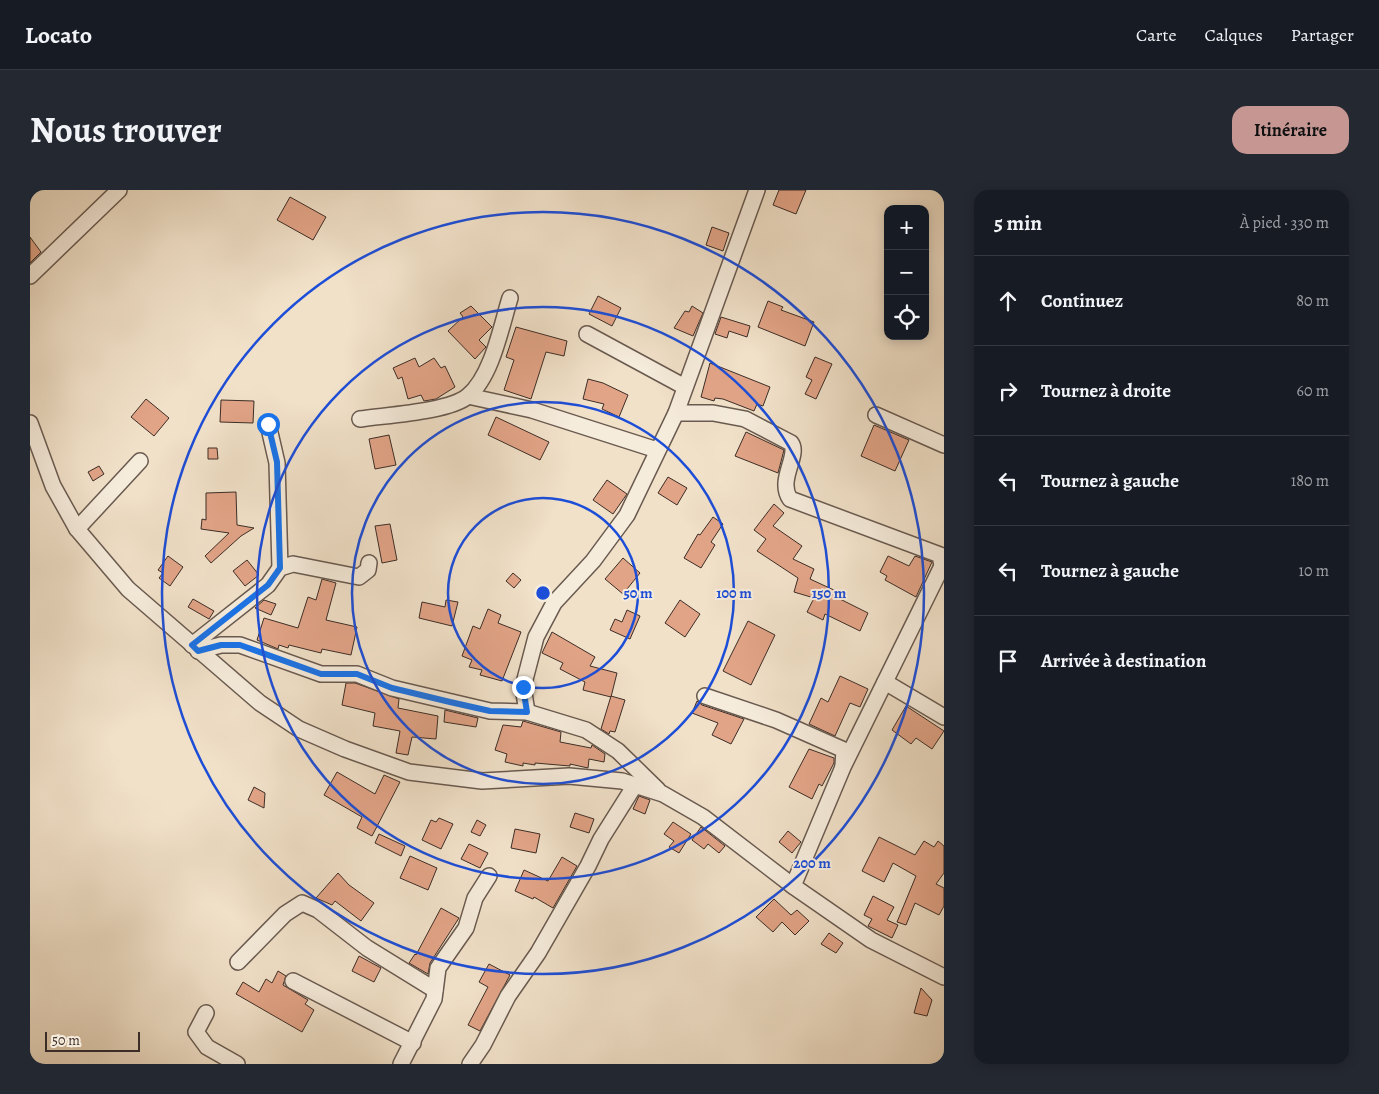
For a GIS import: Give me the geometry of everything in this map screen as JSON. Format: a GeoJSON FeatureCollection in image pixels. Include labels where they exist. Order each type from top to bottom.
{"type":"FeatureCollection","features":[{"type":"Feature","properties":{"kind":"street"},"geometry":{"type":"LineString","coordinates":[[30,276],[120,190]]}},
{"type":"Feature","properties":{"kind":"street"},"geometry":{"type":"LineString","coordinates":[[527,712],[523,687],[536,637],[554,603],[593,561],[627,515],[656,450],[676,413],[757,190]]}},
{"type":"Feature","properties":{"kind":"street"},"geometry":{"type":"LineString","coordinates":[[360,419],[442,407],[468,396],[480,382],[492,358],[510,298]]}},
{"type":"Feature","properties":{"kind":"street"},"geometry":{"type":"LineString","coordinates":[[587,334],[685,387]]}},
{"type":"Feature","properties":{"kind":"street"},"geometry":{"type":"LineString","coordinates":[[468,396],[532,410],[656,450]]}},
{"type":"Feature","properties":{"kind":"street"},"geometry":{"type":"LineString","coordinates":[[676,413],[713,413],[745,419],[791,443],[794,450],[786,477],[786,490],[790,499],[940,555],[942,569],[843,768],[793,886]]}},
{"type":"Feature","properties":{"kind":"street"},"geometry":{"type":"LineString","coordinates":[[876,415],[944,445]]}},
{"type":"Feature","properties":{"kind":"street"},"geometry":{"type":"LineString","coordinates":[[30,423],[53,486],[77,529],[128,589],[260,703],[299,729],[409,772],[482,781],[569,776],[622,781],[663,794],[703,817],[793,886],[871,940],[944,977]]}},
{"type":"Feature","properties":{"kind":"street"},"geometry":{"type":"LineString","coordinates":[[195,648],[268,585],[280,568],[277,462],[268,424]]}},
{"type":"Feature","properties":{"kind":"street"},"geometry":{"type":"LineString","coordinates":[[77,529],[140,461]]}},
{"type":"Feature","properties":{"kind":"street"},"geometry":{"type":"LineString","coordinates":[[280,568],[293,564],[359,577],[368,570],[369,563]]}},
{"type":"Feature","properties":{"kind":"street"},"geometry":{"type":"LineString","coordinates":[[195,648],[240,645],[321,674],[357,674],[392,688],[482,709],[527,712],[586,730],[618,751],[663,794]]}},
{"type":"Feature","properties":{"kind":"street"},"geometry":{"type":"LineString","coordinates":[[885,682],[944,717]]}},
{"type":"Feature","properties":{"kind":"street"},"geometry":{"type":"LineString","coordinates":[[706,696],[776,720],[844,750],[843,768]]}},
{"type":"Feature","properties":{"kind":"street"},"geometry":{"type":"LineString","coordinates":[[470,1064],[520,977],[538,953],[588,866],[601,839],[635,785]]}},
{"type":"Feature","properties":{"kind":"street"},"geometry":{"type":"LineString","coordinates":[[401,1064],[423,1023],[435,990],[438,968],[466,928],[475,898],[490,876]]}},
{"type":"Feature","properties":{"kind":"street"},"geometry":{"type":"LineString","coordinates":[[238,962],[285,914],[302,903],[318,910],[368,948],[435,990]]}},
{"type":"Feature","properties":{"kind":"street"},"geometry":{"type":"LineString","coordinates":[[293,982],[412,1043]]}},
{"type":"Feature","properties":{"kind":"street"},"geometry":{"type":"LineString","coordinates":[[206,1013],[196,1032],[207,1047],[237,1064]]}},
{"type":"Feature","properties":{"kind":"building"},"geometry":{"type":"Polygon","coordinates":[[[779,190],[806,190],[796,214],[773,205],[779,190]]]}},
{"type":"Feature","properties":{"kind":"building"},"geometry":{"type":"Polygon","coordinates":[[[290,197],[326,217],[313,240],[277,220],[290,197]]]}},
{"type":"Feature","properties":{"kind":"building"},"geometry":{"type":"Polygon","coordinates":[[[712,227],[729,233],[723,251],[706,245],[712,227]]]}},
{"type":"Feature","properties":{"kind":"building"},"geometry":{"type":"Polygon","coordinates":[[[30,237],[41,252],[30,263],[30,237]]]}},
{"type":"Feature","properties":{"kind":"building"},"geometry":{"type":"Polygon","coordinates":[[[598,296],[621,308],[612,326],[589,314],[598,296]]]}},
{"type":"Feature","properties":{"kind":"building"},"geometry":{"type":"Polygon","coordinates":[[[768,301],[783,307],[781,310],[814,322],[805,346],[758,327],[768,301]]]}},
{"type":"Feature","properties":{"kind":"building"},"geometry":{"type":"Polygon","coordinates":[[[471,306],[492,327],[479,340],[486,347],[475,359],[448,331],[463,317],[460,313],[471,306]]]}},
{"type":"Feature","properties":{"kind":"building"},"geometry":{"type":"Polygon","coordinates":[[[692,306],[703,313],[693,336],[674,328],[685,311],[689,312],[692,306]]]}},
{"type":"Feature","properties":{"kind":"building"},"geometry":{"type":"Polygon","coordinates":[[[721,317],[750,326],[747,337],[729,331],[727,338],[715,334],[721,317]]]}},
{"type":"Feature","properties":{"kind":"building"},"geometry":{"type":"Polygon","coordinates":[[[516,327],[567,341],[564,356],[546,352],[531,399],[504,390],[514,360],[506,357],[516,327]]]}},
{"type":"Feature","properties":{"kind":"building"},"geometry":{"type":"Polygon","coordinates":[[[815,357],[832,364],[816,399],[805,394],[812,380],[806,377],[815,357]]]}},
{"type":"Feature","properties":{"kind":"building"},"geometry":{"type":"Polygon","coordinates":[[[415,358],[419,367],[434,358],[441,368],[445,366],[455,387],[436,399],[424,401],[421,395],[408,399],[402,377],[398,379],[393,368],[415,358]]]}},
{"type":"Feature","properties":{"kind":"building"},"geometry":{"type":"Polygon","coordinates":[[[710,363],[770,387],[763,406],[757,404],[754,411],[723,399],[715,398],[714,401],[701,397],[710,363]]]}},
{"type":"Feature","properties":{"kind":"building"},"geometry":{"type":"Polygon","coordinates":[[[588,379],[603,383],[628,395],[619,417],[602,409],[604,404],[583,399],[588,379]]]}},
{"type":"Feature","properties":{"kind":"building"},"geometry":{"type":"Polygon","coordinates":[[[146,399],[169,418],[154,436],[131,417],[146,399]]]}},
{"type":"Feature","properties":{"kind":"building"},"geometry":{"type":"Polygon","coordinates":[[[221,400],[254,401],[253,423],[220,422],[221,400]]]}},
{"type":"Feature","properties":{"kind":"building"},"geometry":{"type":"Polygon","coordinates":[[[496,417],[549,442],[540,460],[488,435],[496,417]]]}},
{"type":"Feature","properties":{"kind":"building"},"geometry":{"type":"Polygon","coordinates":[[[874,425],[909,440],[895,471],[861,456],[874,425]]]}},
{"type":"Feature","properties":{"kind":"building"},"geometry":{"type":"Polygon","coordinates":[[[746,432],[784,450],[778,473],[735,456],[746,432]]]}},
{"type":"Feature","properties":{"kind":"building"},"geometry":{"type":"Polygon","coordinates":[[[389,435],[396,465],[375,469],[369,439],[389,435]]]}},
{"type":"Feature","properties":{"kind":"building"},"geometry":{"type":"Polygon","coordinates":[[[208,448],[217,448],[218,459],[208,459],[208,448]]]}},
{"type":"Feature","properties":{"kind":"building"},"geometry":{"type":"Polygon","coordinates":[[[99,466],[104,474],[93,481],[88,472],[99,466]]]}},
{"type":"Feature","properties":{"kind":"building"},"geometry":{"type":"Polygon","coordinates":[[[668,477],[687,488],[677,505],[658,493],[668,477]]]}},
{"type":"Feature","properties":{"kind":"building"},"geometry":{"type":"Polygon","coordinates":[[[607,480],[627,494],[613,514],[593,500],[607,480]]]}},
{"type":"Feature","properties":{"kind":"building"},"geometry":{"type":"Polygon","coordinates":[[[236,492],[237,525],[254,528],[241,536],[211,563],[205,556],[229,533],[201,529],[202,519],[206,520],[206,493],[236,492]]]}},
{"type":"Feature","properties":{"kind":"building"},"geometry":{"type":"Polygon","coordinates":[[[774,504],[784,513],[773,526],[802,546],[793,559],[814,569],[810,579],[836,591],[834,596],[868,613],[860,631],[825,614],[823,620],[807,612],[814,598],[794,592],[798,578],[757,551],[766,539],[754,530],[774,504]]]}},
{"type":"Feature","properties":{"kind":"building"},"geometry":{"type":"Polygon","coordinates":[[[713,517],[723,524],[711,542],[715,545],[701,568],[684,558],[698,534],[700,535],[713,517]]]}},
{"type":"Feature","properties":{"kind":"building"},"geometry":{"type":"Polygon","coordinates":[[[390,524],[397,560],[382,563],[375,526],[390,524]]]}},
{"type":"Feature","properties":{"kind":"building"},"geometry":{"type":"Polygon","coordinates":[[[168,556],[183,567],[170,586],[159,578],[163,573],[158,570],[168,556]]]}},
{"type":"Feature","properties":{"kind":"building"},"geometry":{"type":"Polygon","coordinates":[[[888,556],[909,566],[915,556],[932,562],[916,597],[885,580],[887,576],[880,572],[888,556]]]}},
{"type":"Feature","properties":{"kind":"building"},"geometry":{"type":"Polygon","coordinates":[[[623,558],[640,573],[623,594],[605,579],[623,558]]]}},
{"type":"Feature","properties":{"kind":"building"},"geometry":{"type":"Polygon","coordinates":[[[247,560],[259,575],[245,586],[233,571],[247,560]]]}},
{"type":"Feature","properties":{"kind":"building"},"geometry":{"type":"Polygon","coordinates":[[[513,573],[521,580],[514,588],[506,581],[513,573]]]}},
{"type":"Feature","properties":{"kind":"building"},"geometry":{"type":"Polygon","coordinates":[[[322,579],[336,583],[326,620],[357,627],[351,655],[322,649],[321,653],[289,645],[288,648],[279,645],[278,649],[257,640],[264,618],[298,628],[308,597],[316,600],[322,579]]]}},
{"type":"Feature","properties":{"kind":"building"},"geometry":{"type":"Polygon","coordinates":[[[193,599],[214,611],[209,619],[188,607],[193,599]]]}},
{"type":"Feature","properties":{"kind":"building"},"geometry":{"type":"Polygon","coordinates":[[[264,600],[276,604],[271,615],[255,608],[264,600]]]}},
{"type":"Feature","properties":{"kind":"building"},"geometry":{"type":"Polygon","coordinates":[[[446,600],[458,602],[452,626],[419,618],[422,602],[445,607],[446,600]]]}},
{"type":"Feature","properties":{"kind":"building"},"geometry":{"type":"Polygon","coordinates":[[[680,600],[700,614],[685,637],[665,623],[680,600]]]}},
{"type":"Feature","properties":{"kind":"building"},"geometry":{"type":"Polygon","coordinates":[[[488,609],[501,615],[498,623],[521,632],[502,681],[480,675],[482,670],[469,667],[472,660],[462,656],[473,626],[480,629],[488,609]]]}},
{"type":"Feature","properties":{"kind":"building"},"geometry":{"type":"Polygon","coordinates":[[[627,610],[640,616],[630,639],[610,630],[615,619],[622,622],[627,610]]]}},
{"type":"Feature","properties":{"kind":"building"},"geometry":{"type":"Polygon","coordinates":[[[748,621],[775,635],[751,685],[723,671],[748,621]]]}},
{"type":"Feature","properties":{"kind":"building"},"geometry":{"type":"Polygon","coordinates":[[[552,632],[595,657],[590,666],[617,673],[611,697],[583,690],[585,682],[560,669],[563,663],[542,653],[552,632]]]}},
{"type":"Feature","properties":{"kind":"building"},"geometry":{"type":"Polygon","coordinates":[[[840,676],[868,689],[860,707],[850,703],[835,736],[809,724],[821,698],[828,702],[840,676]]]}},
{"type":"Feature","properties":{"kind":"building"},"geometry":{"type":"Polygon","coordinates":[[[346,683],[355,683],[399,699],[398,708],[438,716],[436,739],[412,737],[408,755],[396,753],[400,731],[373,726],[375,713],[342,705],[346,683]]]}},
{"type":"Feature","properties":{"kind":"building"},"geometry":{"type":"Polygon","coordinates":[[[611,696],[625,700],[615,732],[610,731],[609,734],[601,729],[611,696]]]}},
{"type":"Feature","properties":{"kind":"building"},"geometry":{"type":"Polygon","coordinates":[[[697,701],[702,705],[744,719],[731,744],[712,735],[718,723],[692,713],[697,701]]]}},
{"type":"Feature","properties":{"kind":"building"},"geometry":{"type":"Polygon","coordinates":[[[906,706],[944,731],[932,749],[916,738],[911,744],[892,730],[906,706]]]}},
{"type":"Feature","properties":{"kind":"building"},"geometry":{"type":"Polygon","coordinates":[[[445,710],[478,718],[476,727],[444,722],[445,710]]]}},
{"type":"Feature","properties":{"kind":"building"},"geometry":{"type":"Polygon","coordinates":[[[523,721],[561,732],[560,742],[591,748],[592,745],[605,754],[604,762],[589,759],[588,768],[570,764],[570,766],[523,763],[523,766],[505,762],[507,754],[495,750],[503,725],[521,727],[523,721]]]}},
{"type":"Feature","properties":{"kind":"building"},"geometry":{"type":"Polygon","coordinates":[[[809,749],[834,758],[834,763],[822,786],[819,784],[812,799],[789,787],[809,749]]]}},
{"type":"Feature","properties":{"kind":"building"},"geometry":{"type":"Polygon","coordinates":[[[337,772],[375,794],[384,775],[400,782],[372,836],[357,828],[362,817],[324,795],[337,772]]]}},
{"type":"Feature","properties":{"kind":"building"},"geometry":{"type":"Polygon","coordinates":[[[254,787],[265,793],[264,808],[248,800],[254,787]]]}},
{"type":"Feature","properties":{"kind":"building"},"geometry":{"type":"Polygon","coordinates":[[[639,796],[650,800],[645,814],[633,809],[639,796]]]}},
{"type":"Feature","properties":{"kind":"building"},"geometry":{"type":"Polygon","coordinates":[[[575,813],[594,819],[589,833],[570,827],[575,813]]]}},
{"type":"Feature","properties":{"kind":"building"},"geometry":{"type":"Polygon","coordinates":[[[439,818],[453,824],[441,849],[422,840],[431,820],[436,822],[439,818]]]}},
{"type":"Feature","properties":{"kind":"building"},"geometry":{"type":"Polygon","coordinates":[[[477,820],[486,825],[480,836],[471,832],[477,820]]]}},
{"type":"Feature","properties":{"kind":"building"},"geometry":{"type":"Polygon","coordinates":[[[673,822],[691,834],[679,853],[669,847],[674,841],[664,834],[673,822]]]}},
{"type":"Feature","properties":{"kind":"building"},"geometry":{"type":"Polygon","coordinates":[[[701,827],[725,846],[719,853],[708,844],[704,849],[692,840],[701,827]]]}},
{"type":"Feature","properties":{"kind":"building"},"geometry":{"type":"Polygon","coordinates":[[[515,829],[540,834],[536,853],[511,848],[515,829]]]}},
{"type":"Feature","properties":{"kind":"building"},"geometry":{"type":"Polygon","coordinates":[[[788,831],[801,842],[792,853],[779,842],[788,831]]]}},
{"type":"Feature","properties":{"kind":"building"},"geometry":{"type":"Polygon","coordinates":[[[379,834],[405,846],[401,856],[375,843],[379,834]]]}},
{"type":"Feature","properties":{"kind":"building"},"geometry":{"type":"Polygon","coordinates":[[[879,837],[915,855],[924,841],[934,847],[938,841],[944,846],[944,873],[936,884],[944,888],[944,906],[939,915],[915,903],[906,925],[897,922],[916,876],[893,863],[884,882],[862,871],[879,837]]]}},
{"type":"Feature","properties":{"kind":"building"},"geometry":{"type":"Polygon","coordinates":[[[469,844],[488,853],[480,868],[461,859],[469,844]]]}},
{"type":"Feature","properties":{"kind":"building"},"geometry":{"type":"Polygon","coordinates":[[[410,856],[437,868],[428,890],[400,878],[410,856]]]}},
{"type":"Feature","properties":{"kind":"building"},"geometry":{"type":"Polygon","coordinates":[[[562,857],[577,866],[553,908],[534,897],[533,899],[515,891],[524,870],[548,881],[562,857]]]}},
{"type":"Feature","properties":{"kind":"building"},"geometry":{"type":"Polygon","coordinates":[[[338,873],[349,885],[374,903],[361,921],[335,901],[332,905],[316,898],[338,873]]]}},
{"type":"Feature","properties":{"kind":"building"},"geometry":{"type":"Polygon","coordinates":[[[873,896],[894,907],[887,920],[898,925],[892,938],[868,926],[872,919],[864,915],[873,896]]]}},
{"type":"Feature","properties":{"kind":"building"},"geometry":{"type":"Polygon","coordinates":[[[774,899],[791,915],[797,910],[809,921],[795,935],[782,922],[773,932],[756,917],[774,899]]]}},
{"type":"Feature","properties":{"kind":"building"},"geometry":{"type":"Polygon","coordinates":[[[441,908],[459,918],[430,963],[428,974],[409,963],[416,955],[441,908]]]}},
{"type":"Feature","properties":{"kind":"building"},"geometry":{"type":"Polygon","coordinates":[[[829,933],[843,943],[836,953],[821,944],[829,933]]]}},
{"type":"Feature","properties":{"kind":"building"},"geometry":{"type":"Polygon","coordinates":[[[359,956],[381,968],[374,982],[352,971],[359,956]]]}},
{"type":"Feature","properties":{"kind":"building"},"geometry":{"type":"Polygon","coordinates":[[[489,964],[510,975],[480,1031],[468,1025],[488,987],[479,982],[489,964]]]}},
{"type":"Feature","properties":{"kind":"building"},"geometry":{"type":"Polygon","coordinates":[[[278,971],[286,976],[283,985],[308,1000],[305,1004],[314,1010],[302,1032],[236,994],[243,982],[259,992],[266,979],[272,983],[278,971]]]}},
{"type":"Feature","properties":{"kind":"building"},"geometry":{"type":"Polygon","coordinates":[[[921,988],[932,1000],[927,1016],[914,1013],[921,988]]]}},
{"type":"Feature","properties":{"kind":"route"},"geometry":{"type":"LineString","coordinates":[[268,424],[277,462],[280,568],[268,585],[192,645],[198,651],[221,645],[240,645],[321,674],[357,674],[392,688],[490,711],[527,712],[523,687]]}}]}
